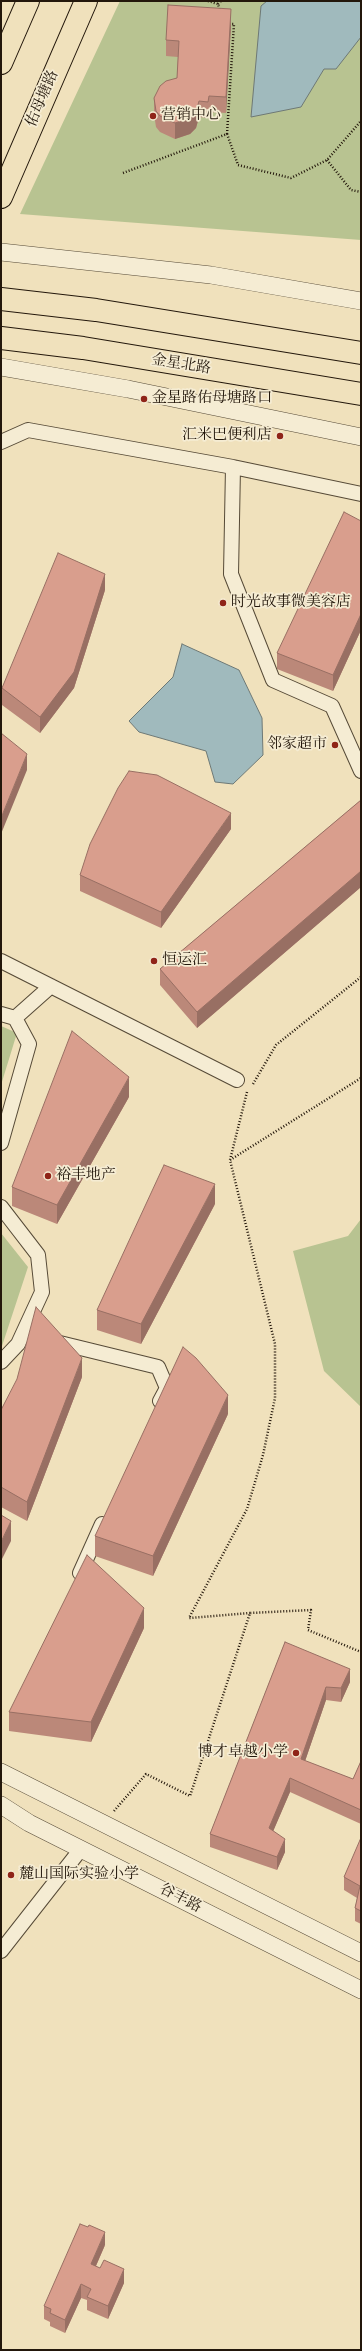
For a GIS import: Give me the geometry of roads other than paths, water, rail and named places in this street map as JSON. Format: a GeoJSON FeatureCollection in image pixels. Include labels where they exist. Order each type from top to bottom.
{"type":"FeatureCollection","features":[{"type":"Feature","properties":{"kind":"main road"},"geometry":{"type":"LineString","coordinates":[[1,63],[28,1]]}},
{"type":"Feature","properties":{"kind":"main road","name":"佑母塘路"},"geometry":{"type":"LineString","coordinates":[[1,197],[86,1]]}},
{"type":"Feature","properties":{"kind":"main road"},"geometry":{"type":"LineString","coordinates":[[1,299],[96,310],[361,353]]}},
{"type":"Feature","properties":{"kind":"main road","name":"金星北路"},"geometry":{"type":"LineString","coordinates":[[1,338],[83,348],[361,394]]}},
{"type":"Feature","properties":{"kind":"street"},"geometry":{"type":"LineString","coordinates":[[1,252],[211,275],[361,301]]}},
{"type":"Feature","properties":{"kind":"street"},"geometry":{"type":"LineString","coordinates":[[1,367],[128,389],[361,437]]}},
{"type":"Feature","properties":{"kind":"street"},"geometry":{"type":"LineString","coordinates":[[1,442],[28,430],[233,467],[361,494]]}},
{"type":"Feature","properties":{"kind":"street"},"geometry":{"type":"LineString","coordinates":[[233,467],[231,574],[273,680],[332,706],[361,770]]}},
{"type":"Feature","properties":{"kind":"street"},"geometry":{"type":"LineString","coordinates":[[1,961],[237,1080]]}},
{"type":"Feature","properties":{"kind":"street"},"geometry":{"type":"LineString","coordinates":[[15,1018],[51,986]]}},
{"type":"Feature","properties":{"kind":"street"},"geometry":{"type":"LineString","coordinates":[[1,1014],[15,1018],[29,1044],[1,1143]]}},
{"type":"Feature","properties":{"kind":"street"},"geometry":{"type":"LineString","coordinates":[[1,1207],[38,1255],[42,1292],[18,1344],[1,1362]]}},
{"type":"Feature","properties":{"kind":"street"},"geometry":{"type":"LineString","coordinates":[[23,1334],[158,1367],[166,1388],[154,1415]]}},
{"type":"Feature","properties":{"kind":"street"},"geometry":{"type":"LineString","coordinates":[[73,1589],[108,1512]]}},
{"type":"Feature","properties":{"kind":"street"},"geometry":{"type":"LineString","coordinates":[[1,1772],[361,1953]]}},
{"type":"Feature","properties":{"kind":"street","name":"谷丰路"},"geometry":{"type":"LineString","coordinates":[[1,1804],[29,1823],[361,1990]]}},
{"type":"Feature","properties":{"kind":"street"},"geometry":{"type":"LineString","coordinates":[[1,1951],[81,1849]]}},
{"type":"Feature","properties":{"kind":"water"},"geometry":{"type":"Polygon","coordinates":[[[267,1],[361,1],[361,37],[336,69],[324,69],[301,107],[251,117],[261,6],[267,1]]]}},
{"type":"Feature","properties":{"kind":"water"},"geometry":{"type":"Polygon","coordinates":[[[182,644],[239,670],[262,718],[263,755],[233,784],[215,782],[206,751],[139,732],[129,721],[173,677],[182,644]]]}},
{"type":"Feature","properties":{"kind":"place","name":"营销中心"},"geometry":{"type":"Point","coordinates":[153,116]}},
{"type":"Feature","properties":{"kind":"place","name":"金星路佑母塘路口"},"geometry":{"type":"Point","coordinates":[144,399]}},
{"type":"Feature","properties":{"kind":"place","name":"汇米巴便利店"},"geometry":{"type":"Point","coordinates":[280,436]}},
{"type":"Feature","properties":{"kind":"place","name":"时光故事微美容店"},"geometry":{"type":"Point","coordinates":[223,603]}},
{"type":"Feature","properties":{"kind":"place","name":"邻家超市"},"geometry":{"type":"Point","coordinates":[335,745]}},
{"type":"Feature","properties":{"kind":"place","name":"恒运汇"},"geometry":{"type":"Point","coordinates":[154,961]}},
{"type":"Feature","properties":{"kind":"place","name":"裕丰地产"},"geometry":{"type":"Point","coordinates":[48,1176]}},
{"type":"Feature","properties":{"kind":"place","name":"博才卓越小学"},"geometry":{"type":"Point","coordinates":[296,1753]}},
{"type":"Feature","properties":{"kind":"place","name":"麓山国际实验小学"},"geometry":{"type":"Point","coordinates":[11,1875]}}]}
